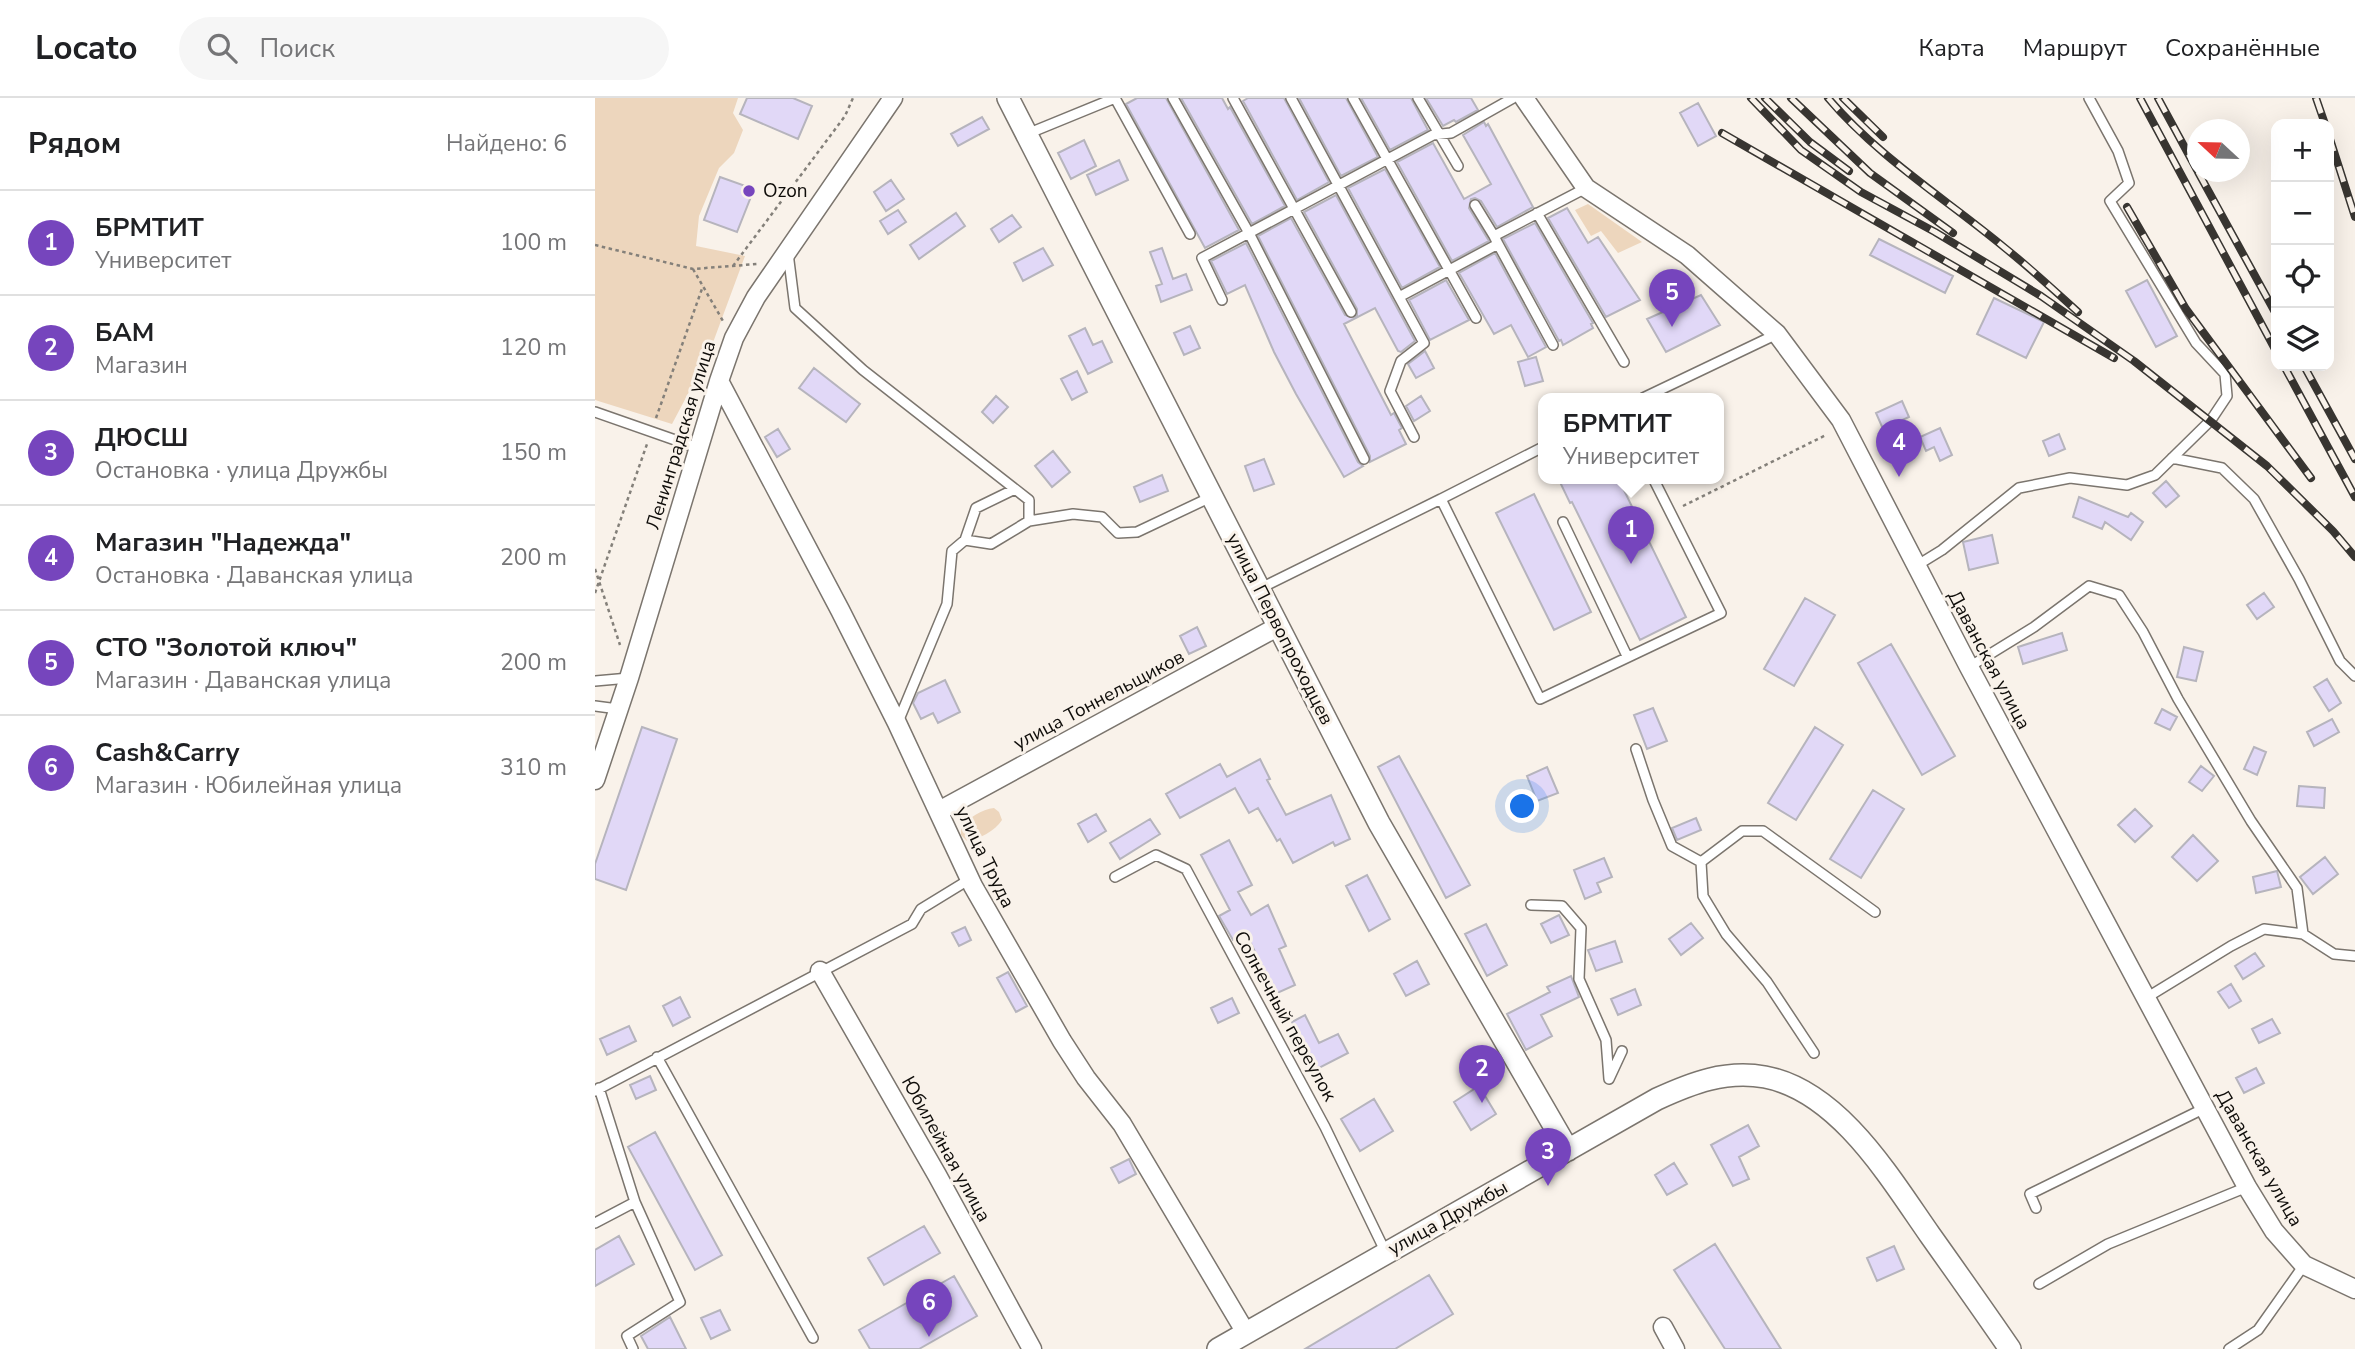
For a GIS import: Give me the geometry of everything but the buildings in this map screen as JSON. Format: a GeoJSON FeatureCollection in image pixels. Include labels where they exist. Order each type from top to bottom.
{"type":"FeatureCollection","features":[{"type":"Feature","properties":{"kind":"street","name":"Ленинградская улица"},"geometry":{"type":"LineString","coordinates":[[595,780],[734,338],[756,297],[893,98]]}},
{"type":"Feature","properties":{"kind":"street","name":"улица Первопроходцев"},"geometry":{"type":"LineString","coordinates":[[1008,98],[1379,823],[1568,1150]]}},
{"type":"Feature","properties":{"kind":"street","name":"Даванская улица"},"geometry":{"type":"LineString","coordinates":[[1524,98],[1586,188],[1687,255],[1777,334],[1841,420],[1915,566],[2205,1108],[2274,1231],[2304,1265],[2355,1289]]}},
{"type":"Feature","properties":{"kind":"street","name":"улица Труда"},"geometry":{"type":"LineString","coordinates":[[719,381],[897,723],[970,879],[1062,1041],[1086,1078],[1122,1124],[1246,1333]]}},
{"type":"Feature","properties":{"kind":"street","name":"улица Тоннельщиков"},"geometry":{"type":"LineString","coordinates":[[939,811],[1279,626]]}},
{"type":"Feature","properties":{"kind":"street","name":"Юбилейная улица"},"geometry":{"type":"LineString","coordinates":[[820,971],[937,1175],[1032,1349]]}},
{"type":"Feature","properties":{"kind":"street","name":"улица Дружбы"},"geometry":{"type":"LineString","coordinates":[[1218,1349],[1657,1099],[1706,1079],[1732,1075],[1755,1076],[1793,1086],[1813,1097],[1836,1116],[1874,1157],[2010,1349]]}},
{"type":"Feature","properties":{"kind":"street"},"geometry":{"type":"LineString","coordinates":[[1663,1327],[1675,1349]]}},
{"type":"Feature","properties":{"kind":"lane"},"geometry":{"type":"LineString","coordinates":[[1027,134],[1115,98],[1190,234]]}},
{"type":"Feature","properties":{"kind":"lane"},"geometry":{"type":"LineString","coordinates":[[1173,98],[1249,233],[1364,459]]}},
{"type":"Feature","properties":{"kind":"lane"},"geometry":{"type":"LineString","coordinates":[[1233,98],[1351,312]]}},
{"type":"Feature","properties":{"kind":"lane"},"geometry":{"type":"LineString","coordinates":[[1291,98],[1424,343],[1401,361],[1390,391],[1414,436]]}},
{"type":"Feature","properties":{"kind":"lane"},"geometry":{"type":"LineString","coordinates":[[1353,98],[1476,318]]}},
{"type":"Feature","properties":{"kind":"lane"},"geometry":{"type":"LineString","coordinates":[[1418,98],[1458,166]]}},
{"type":"Feature","properties":{"kind":"lane"},"geometry":{"type":"LineString","coordinates":[[1222,300],[1202,258],[1433,135],[1451,133],[1513,98]]}},
{"type":"Feature","properties":{"kind":"lane"},"geometry":{"type":"LineString","coordinates":[[1915,566],[1942,550],[2019,488],[2070,478],[2127,485],[2155,475],[2211,420],[2227,396],[2225,374],[2196,343],[2110,201],[2129,183],[2118,151],[2089,98]]}},
{"type":"Feature","properties":{"kind":"lane"},"geometry":{"type":"LineString","coordinates":[[1399,296],[1449,270],[1537,213],[1586,188]]}},
{"type":"Feature","properties":{"kind":"lane"},"geometry":{"type":"LineString","coordinates":[[1475,205],[1553,345]]}},
{"type":"Feature","properties":{"kind":"lane"},"geometry":{"type":"LineString","coordinates":[[1537,213],[1624,362]]}},
{"type":"Feature","properties":{"kind":"lane"},"geometry":{"type":"LineString","coordinates":[[784,257],[795,308],[863,370],[1030,500],[1029,521]]}},
{"type":"Feature","properties":{"kind":"lane"},"geometry":{"type":"LineString","coordinates":[[1653,393],[1777,334]]}},
{"type":"Feature","properties":{"kind":"lane"},"geometry":{"type":"LineString","coordinates":[[595,412],[698,448]]}},
{"type":"Feature","properties":{"kind":"lane"},"geometry":{"type":"LineString","coordinates":[[1260,589],[1538,450]]}},
{"type":"Feature","properties":{"kind":"lane"},"geometry":{"type":"LineString","coordinates":[[2172,458],[2222,468],[2254,499],[2299,579],[2340,661],[2355,676]]}},
{"type":"Feature","properties":{"kind":"lane"},"geometry":{"type":"LineString","coordinates":[[1441,499],[1541,699],[1721,613],[1656,484]]}},
{"type":"Feature","properties":{"kind":"lane"},"geometry":{"type":"LineString","coordinates":[[897,723],[947,604],[952,551],[965,540],[976,509],[1015,489]]}},
{"type":"Feature","properties":{"kind":"lane"},"geometry":{"type":"LineString","coordinates":[[965,540],[991,544],[1029,521],[1073,514],[1102,517],[1118,533],[1137,532],[1213,497]]}},
{"type":"Feature","properties":{"kind":"lane"},"geometry":{"type":"LineString","coordinates":[[1563,522],[1627,656]]}},
{"type":"Feature","properties":{"kind":"lane"},"geometry":{"type":"LineString","coordinates":[[1969,667],[2034,627],[2089,586],[2119,595],[2251,821],[2297,888],[2303,934]]}},
{"type":"Feature","properties":{"kind":"lane"},"geometry":{"type":"LineString","coordinates":[[595,681],[629,678]]}},
{"type":"Feature","properties":{"kind":"lane"},"geometry":{"type":"LineString","coordinates":[[595,706],[618,709]]}},
{"type":"Feature","properties":{"kind":"lane"},"geometry":{"type":"LineString","coordinates":[[1636,749],[1672,846],[1701,862]]}},
{"type":"Feature","properties":{"kind":"lane"},"geometry":{"type":"LineString","coordinates":[[1701,862],[1742,831],[1763,831],[1875,912]]}},
{"type":"Feature","properties":{"kind":"lane","name":"Солнечный переулок"},"geometry":{"type":"LineString","coordinates":[[1115,877],[1156,855],[1186,869],[1325,1127],[1386,1253]]}},
{"type":"Feature","properties":{"kind":"lane"},"geometry":{"type":"LineString","coordinates":[[1701,862],[1703,896],[1725,934],[1767,982],[1814,1053]]}},
{"type":"Feature","properties":{"kind":"lane"},"geometry":{"type":"LineString","coordinates":[[633,1349],[627,1336],[680,1302],[635,1202],[597,1090],[912,924],[921,909],[970,879]]}},
{"type":"Feature","properties":{"kind":"lane"},"geometry":{"type":"LineString","coordinates":[[1531,905],[1562,906],[1581,928],[1579,979],[1606,1040],[1609,1079],[1622,1051]]}},
{"type":"Feature","properties":{"kind":"lane"},"geometry":{"type":"LineString","coordinates":[[2146,998],[2264,929],[2303,934],[2334,954],[2355,956]]}},
{"type":"Feature","properties":{"kind":"lane"},"geometry":{"type":"LineString","coordinates":[[657,1057],[813,1338]]}},
{"type":"Feature","properties":{"kind":"lane"},"geometry":{"type":"LineString","coordinates":[[2036,1208],[2030,1194],[2205,1108]]}},
{"type":"Feature","properties":{"kind":"lane"},"geometry":{"type":"LineString","coordinates":[[2039,1284],[2108,1244],[2248,1186]]}},
{"type":"Feature","properties":{"kind":"lane"},"geometry":{"type":"LineString","coordinates":[[595,1223],[635,1202]]}},
{"type":"Feature","properties":{"kind":"lane"},"geometry":{"type":"LineString","coordinates":[[2229,1349],[2258,1330],[2304,1265]]}},
{"type":"Feature","properties":{"kind":"path"},"geometry":{"type":"LineString","coordinates":[[733,266],[845,116],[853,98]]}},
{"type":"Feature","properties":{"kind":"path"},"geometry":{"type":"LineString","coordinates":[[595,246],[693,269],[733,266],[784,257]]}},
{"type":"Feature","properties":{"kind":"path"},"geometry":{"type":"LineString","coordinates":[[693,269],[734,338]]}},
{"type":"Feature","properties":{"kind":"path"},"geometry":{"type":"LineString","coordinates":[[1676,509],[1826,435]]}},
{"type":"Feature","properties":{"kind":"path"},"geometry":{"type":"LineString","coordinates":[[595,569],[621,646]]}},
{"type":"Feature","properties":{"kind":"shaded area"},"geometry":{"type":"Polygon","coordinates":[[[595,98],[738,98],[733,113],[743,130],[734,153],[719,168],[699,216],[696,246],[745,256],[708,356],[672,424],[595,400],[595,98]]]}},
{"type":"Feature","properties":{"kind":"shaded area"},"geometry":{"type":"Polygon","coordinates":[[[1588,204],[1642,242],[1618,253],[1601,231],[1591,236],[1575,210],[1588,204]]]}},
{"type":"Feature","properties":{"kind":"shaded area"},"geometry":{"type":"Polygon","coordinates":[[[994,808],[1002,820],[995,828],[967,841],[961,835],[961,828],[971,818],[994,808]]]}},
{"type":"Feature","properties":{"kind":"railway"},"geometry":{"type":"LineString","coordinates":[[1751,98],[1801,150],[1861,192],[1935,232],[2041,296],[2134,361],[2267,466],[2333,531],[2355,557]]}},
{"type":"Feature","properties":{"kind":"railway"},"geometry":{"type":"LineString","coordinates":[[1765,98],[1810,142],[1849,171]]}},
{"type":"Feature","properties":{"kind":"railway"},"geometry":{"type":"LineString","coordinates":[[1791,98],[1870,173],[1953,233]]}},
{"type":"Feature","properties":{"kind":"railway"},"geometry":{"type":"LineString","coordinates":[[1828,98],[1890,158],[1983,230],[2078,312]]}},
{"type":"Feature","properties":{"kind":"railway"},"geometry":{"type":"LineString","coordinates":[[1843,98],[1883,137]]}},
{"type":"Feature","properties":{"kind":"railway"},"geometry":{"type":"LineString","coordinates":[[2140,98],[2271,342]]}},
{"type":"Feature","properties":{"kind":"railway"},"geometry":{"type":"LineString","coordinates":[[2158,98],[2187,152]]}},
{"type":"Feature","properties":{"kind":"railway"},"geometry":{"type":"LineString","coordinates":[[2316,98],[2323,119]]}},
{"type":"Feature","properties":{"kind":"railway"},"geometry":{"type":"LineString","coordinates":[[1722,133],[2114,358]]}},
{"type":"Feature","properties":{"kind":"railway"},"geometry":{"type":"LineString","coordinates":[[2334,152],[2355,217]]}},
{"type":"Feature","properties":{"kind":"railway"},"geometry":{"type":"LineString","coordinates":[[2203,182],[2273,308]]}},
{"type":"Feature","properties":{"kind":"railway"},"geometry":{"type":"LineString","coordinates":[[2127,207],[2186,309],[2311,478]]}},
{"type":"Feature","properties":{"kind":"railway"},"geometry":{"type":"LineString","coordinates":[[2287,371],[2355,497]]}},
{"type":"Feature","properties":{"kind":"railway"},"geometry":{"type":"LineString","coordinates":[[2307,371],[2355,459]]}},
{"type":"Feature","properties":{"kind":"place","name":"Ozon"},"geometry":{"type":"Point","coordinates":[749,191]}},
{"type":"Feature","properties":{"kind":"place","name":"СТО \"Золотой ключ\""},"geometry":{"type":"Point","coordinates":[1672,327]}},
{"type":"Feature","properties":{"kind":"place","name":"Магазин \"Надежда\""},"geometry":{"type":"Point","coordinates":[1899,477]}},
{"type":"Feature","properties":{"kind":"place","name":"БРМТИТ"},"geometry":{"type":"Point","coordinates":[1631,564]}},
{"type":"Feature","properties":{"kind":"place","name":"БАМ"},"geometry":{"type":"Point","coordinates":[1482,1103]}},
{"type":"Feature","properties":{"kind":"place","name":"ДЮСШ"},"geometry":{"type":"Point","coordinates":[1548,1186]}},
{"type":"Feature","properties":{"kind":"place","name":"Cash&Carry"},"geometry":{"type":"Point","coordinates":[929,1337]}}]}
